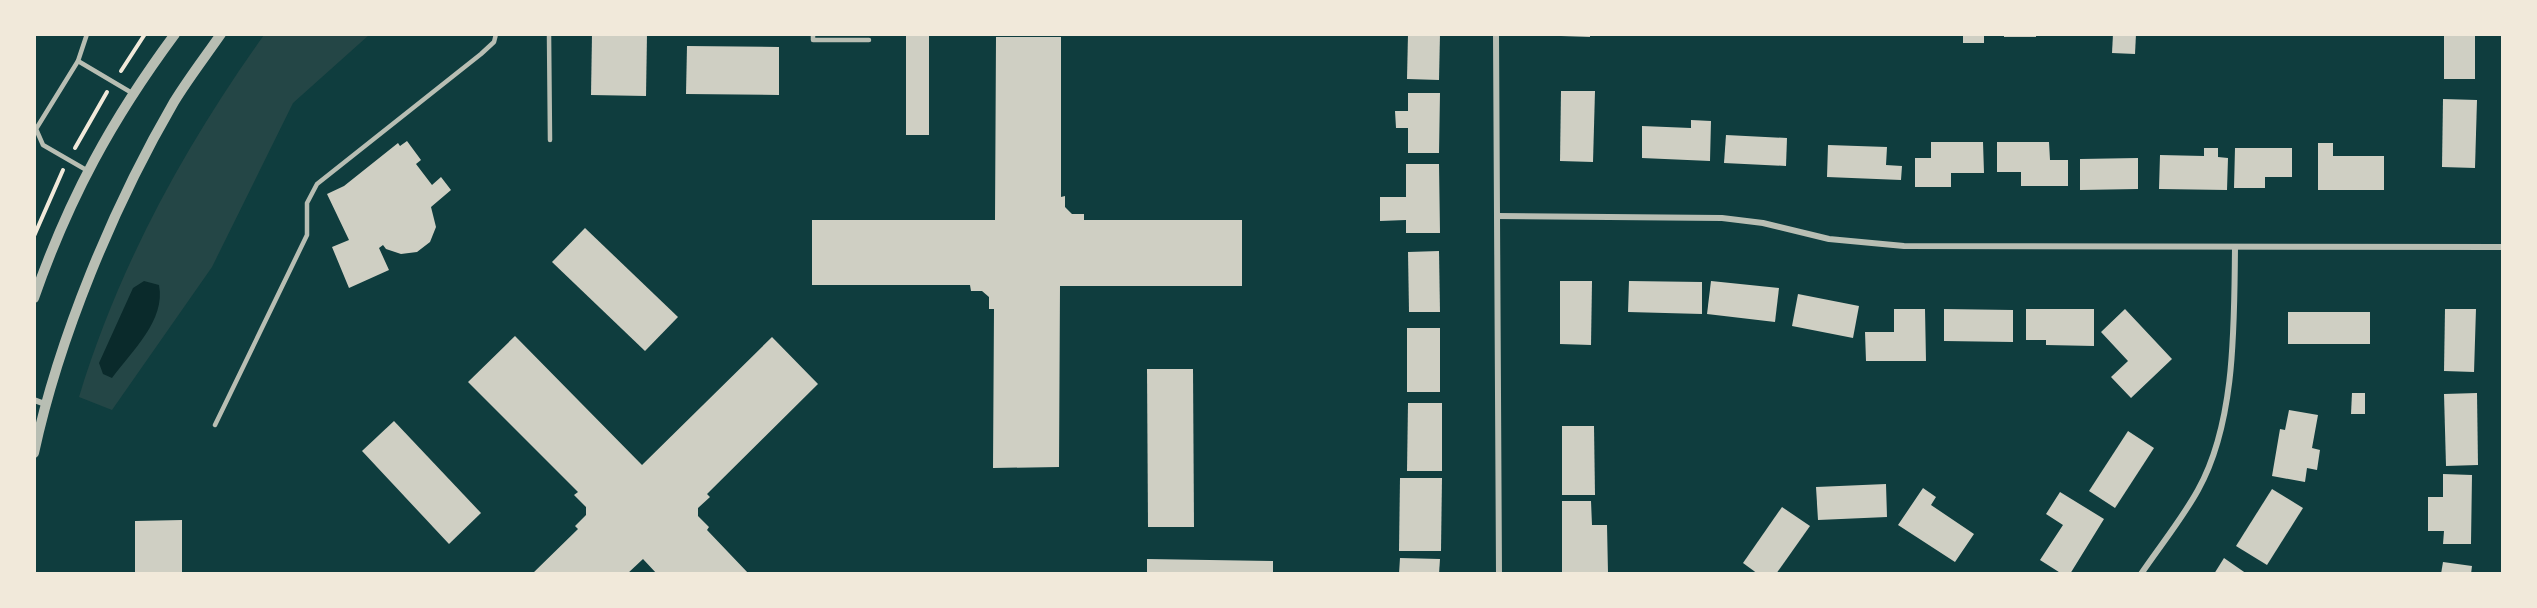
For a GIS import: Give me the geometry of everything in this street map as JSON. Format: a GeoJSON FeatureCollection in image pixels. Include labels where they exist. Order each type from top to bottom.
{"type":"FeatureCollection","features":[{"type":"Feature","properties":{"kind":"street"},"geometry":{"type":"LineString","coordinates":[[34,298],[52,248],[88,171],[132,93],[175,34]]}},
{"type":"Feature","properties":{"kind":"street"},"geometry":{"type":"LineString","coordinates":[[34,453],[40,402],[104,241],[175,102],[221,34]]}},
{"type":"Feature","properties":{"kind":"street"},"geometry":{"type":"LineString","coordinates":[[1496,34],[1499,573]]}},
{"type":"Feature","properties":{"kind":"street"},"geometry":{"type":"LineString","coordinates":[[1497,216],[1722,218],[1763,223],[1829,239],[1904,246],[2502,247]]}},
{"type":"Feature","properties":{"kind":"street"},"geometry":{"type":"LineString","coordinates":[[2141,573],[2199,490],[2221,431],[2228,382],[2235,248]]}},
{"type":"Feature","properties":{"kind":"lane"},"geometry":{"type":"LineString","coordinates":[[87,34],[78,61],[36,129],[43,145],[88,171]]}},
{"type":"Feature","properties":{"kind":"lane"},"geometry":{"type":"LineString","coordinates":[[216,425],[307,235],[307,203],[317,184],[481,54],[494,42],[496,34]]}},
{"type":"Feature","properties":{"kind":"lane"},"geometry":{"type":"LineString","coordinates":[[549,34],[550,140]]}},
{"type":"Feature","properties":{"kind":"lane"},"geometry":{"type":"LineString","coordinates":[[813,34],[813,40],[869,40]]}},
{"type":"Feature","properties":{"kind":"lane"},"geometry":{"type":"LineString","coordinates":[[78,61],[132,93]]}},
{"type":"Feature","properties":{"kind":"path"},"geometry":{"type":"LineString","coordinates":[[34,236],[68,159],[113,82],[145,34]]}},
{"type":"Feature","properties":{"kind":"shaded area"},"geometry":{"type":"Polygon","coordinates":[[[264,35],[369,35],[293,103],[212,267],[112,410],[79,397],[114,300],[157,208],[207,120],[264,35]]]}},
{"type":"Feature","properties":{"kind":"shaded area"},"geometry":{"type":"Polygon","coordinates":[[[144,281],[159,285],[160,298],[157,310],[146,334],[112,378],[103,374],[99,363],[133,288],[144,281]]]}},
{"type":"Feature","properties":{"kind":"building"},"geometry":{"type":"Polygon","coordinates":[[[592,34],[647,34],[646,96],[591,95],[592,34]]]}},
{"type":"Feature","properties":{"kind":"building"},"geometry":{"type":"Polygon","coordinates":[[[906,34],[929,34],[929,135],[906,135],[906,34]]]}},
{"type":"Feature","properties":{"kind":"building"},"geometry":{"type":"Polygon","coordinates":[[[1408,34],[1440,34],[1439,80],[1407,79],[1408,34]]]}},
{"type":"Feature","properties":{"kind":"building"},"geometry":{"type":"Polygon","coordinates":[[[1561,34],[1590,34],[1590,37],[1561,36],[1561,34]]]}},
{"type":"Feature","properties":{"kind":"building"},"geometry":{"type":"Polygon","coordinates":[[[1963,34],[1984,34],[1984,43],[1963,43],[1963,34]]]}},
{"type":"Feature","properties":{"kind":"building"},"geometry":{"type":"Polygon","coordinates":[[[2004,34],[2036,34],[2036,37],[2004,37],[2004,34]]]}},
{"type":"Feature","properties":{"kind":"building"},"geometry":{"type":"Polygon","coordinates":[[[2113,34],[2136,34],[2135,54],[2112,53],[2113,34]]]}},
{"type":"Feature","properties":{"kind":"building"},"geometry":{"type":"Polygon","coordinates":[[[2444,34],[2475,34],[2475,79],[2444,79],[2444,34]]]}},
{"type":"Feature","properties":{"kind":"building"},"geometry":{"type":"Polygon","coordinates":[[[996,37],[1061,37],[1061,197],[1065,196],[1065,207],[1072,214],[1084,214],[1084,220],[1242,220],[1242,286],[1060,286],[1059,467],[993,468],[994,309],[989,309],[989,297],[982,291],[971,291],[970,285],[812,285],[812,220],[995,220],[996,37]]]}},
{"type":"Feature","properties":{"kind":"building"},"geometry":{"type":"Polygon","coordinates":[[[687,46],[779,47],[779,95],[686,94],[687,46]]]}},
{"type":"Feature","properties":{"kind":"building"},"geometry":{"type":"Polygon","coordinates":[[[1561,91],[1595,91],[1593,162],[1560,161],[1561,91]]]}},
{"type":"Feature","properties":{"kind":"building"},"geometry":{"type":"Polygon","coordinates":[[[1408,93],[1440,93],[1439,153],[1408,153],[1408,128],[1396,128],[1395,111],[1408,111],[1408,93]]]}},
{"type":"Feature","properties":{"kind":"building"},"geometry":{"type":"Polygon","coordinates":[[[2443,99],[2477,100],[2475,168],[2442,167],[2443,99]]]}},
{"type":"Feature","properties":{"kind":"building"},"geometry":{"type":"Polygon","coordinates":[[[1691,120],[1711,121],[1710,161],[1642,158],[1642,126],[1691,128],[1691,120]]]}},
{"type":"Feature","properties":{"kind":"building"},"geometry":{"type":"Polygon","coordinates":[[[1726,135],[1787,138],[1786,166],[1724,163],[1726,135]]]}},
{"type":"Feature","properties":{"kind":"building"},"geometry":{"type":"Polygon","coordinates":[[[407,141],[421,160],[416,164],[432,185],[441,177],[451,190],[431,207],[436,227],[430,242],[417,252],[401,254],[386,249],[383,245],[379,248],[389,270],[349,288],[332,247],[349,240],[327,194],[344,186],[398,143],[400,146],[407,141]]]}},
{"type":"Feature","properties":{"kind":"building"},"geometry":{"type":"Polygon","coordinates":[[[1931,142],[1983,142],[1984,173],[1951,173],[1951,187],[1915,187],[1915,158],[1931,158],[1931,142]]]}},
{"type":"Feature","properties":{"kind":"building"},"geometry":{"type":"Polygon","coordinates":[[[1997,142],[2049,142],[2050,160],[2068,160],[2068,186],[2021,186],[2021,172],[1997,172],[1997,142]]]}},
{"type":"Feature","properties":{"kind":"building"},"geometry":{"type":"Polygon","coordinates":[[[2318,143],[2333,143],[2333,156],[2384,156],[2384,190],[2318,190],[2318,143]]]}},
{"type":"Feature","properties":{"kind":"building"},"geometry":{"type":"Polygon","coordinates":[[[1828,145],[1887,147],[1886,165],[1902,166],[1901,180],[1827,177],[1828,145]]]}},
{"type":"Feature","properties":{"kind":"building"},"geometry":{"type":"Polygon","coordinates":[[[2204,148],[2218,148],[2218,157],[2228,158],[2227,190],[2159,189],[2160,155],[2204,156],[2204,148]]]}},
{"type":"Feature","properties":{"kind":"building"},"geometry":{"type":"Polygon","coordinates":[[[2235,148],[2292,148],[2292,177],[2265,177],[2265,188],[2234,188],[2235,148]]]}},
{"type":"Feature","properties":{"kind":"building"},"geometry":{"type":"Polygon","coordinates":[[[2138,158],[2138,189],[2080,190],[2080,159],[2138,158]]]}},
{"type":"Feature","properties":{"kind":"building"},"geometry":{"type":"Polygon","coordinates":[[[1406,164],[1439,164],[1440,233],[1406,233],[1406,220],[1380,221],[1380,197],[1406,197],[1406,164]]]}},
{"type":"Feature","properties":{"kind":"building"},"geometry":{"type":"Polygon","coordinates":[[[585,228],[678,317],[645,351],[552,262],[585,228]]]}},
{"type":"Feature","properties":{"kind":"building"},"geometry":{"type":"Polygon","coordinates":[[[1439,251],[1440,312],[1409,312],[1408,252],[1439,251]]]}},
{"type":"Feature","properties":{"kind":"building"},"geometry":{"type":"Polygon","coordinates":[[[1560,281],[1592,281],[1591,345],[1560,344],[1560,281]]]}},
{"type":"Feature","properties":{"kind":"building"},"geometry":{"type":"Polygon","coordinates":[[[1629,281],[1702,282],[1702,314],[1628,312],[1629,281]]]}},
{"type":"Feature","properties":{"kind":"building"},"geometry":{"type":"Polygon","coordinates":[[[1711,281],[1779,288],[1775,322],[1707,314],[1711,281]]]}},
{"type":"Feature","properties":{"kind":"building"},"geometry":{"type":"Polygon","coordinates":[[[1798,294],[1859,306],[1853,338],[1792,326],[1798,294]]]}},
{"type":"Feature","properties":{"kind":"building"},"geometry":{"type":"Polygon","coordinates":[[[1894,309],[1925,309],[1926,361],[1866,361],[1865,332],[1894,332],[1894,309]]]}},
{"type":"Feature","properties":{"kind":"building"},"geometry":{"type":"Polygon","coordinates":[[[1944,309],[2013,310],[2013,342],[1944,341],[1944,309]]]}},
{"type":"Feature","properties":{"kind":"building"},"geometry":{"type":"Polygon","coordinates":[[[2026,309],[2094,309],[2094,346],[2046,345],[2046,340],[2026,340],[2026,309]]]}},
{"type":"Feature","properties":{"kind":"building"},"geometry":{"type":"Polygon","coordinates":[[[2125,309],[2172,359],[2131,398],[2111,377],[2128,361],[2101,332],[2125,309]]]}},
{"type":"Feature","properties":{"kind":"building"},"geometry":{"type":"Polygon","coordinates":[[[2445,309],[2476,309],[2474,372],[2444,371],[2445,309]]]}},
{"type":"Feature","properties":{"kind":"building"},"geometry":{"type":"Polygon","coordinates":[[[2288,312],[2370,312],[2370,344],[2288,344],[2288,312]]]}},
{"type":"Feature","properties":{"kind":"building"},"geometry":{"type":"Polygon","coordinates":[[[1407,328],[1440,328],[1440,392],[1407,392],[1407,328]]]}},
{"type":"Feature","properties":{"kind":"building"},"geometry":{"type":"Polygon","coordinates":[[[515,336],[642,465],[772,337],[818,384],[707,494],[710,497],[698,508],[698,516],[709,527],[707,530],[749,574],[657,574],[643,559],[627,574],[532,574],[578,529],[575,526],[586,515],[586,507],[574,495],[578,492],[468,382],[515,336]]]}},
{"type":"Feature","properties":{"kind":"building"},"geometry":{"type":"Polygon","coordinates":[[[1147,369],[1193,369],[1194,527],[1148,527],[1147,369]]]}},
{"type":"Feature","properties":{"kind":"building"},"geometry":{"type":"Polygon","coordinates":[[[2352,393],[2365,393],[2365,414],[2351,414],[2352,393]]]}},
{"type":"Feature","properties":{"kind":"building"},"geometry":{"type":"Polygon","coordinates":[[[2477,393],[2478,465],[2446,466],[2444,394],[2477,393]]]}},
{"type":"Feature","properties":{"kind":"building"},"geometry":{"type":"Polygon","coordinates":[[[1408,403],[1442,403],[1442,471],[1407,471],[1408,403]]]}},
{"type":"Feature","properties":{"kind":"building"},"geometry":{"type":"Polygon","coordinates":[[[2289,410],[2318,415],[2312,448],[2320,450],[2317,470],[2307,468],[2305,482],[2272,476],[2280,429],[2285,430],[2289,410]]]}},
{"type":"Feature","properties":{"kind":"building"},"geometry":{"type":"Polygon","coordinates":[[[394,421],[481,513],[449,544],[362,451],[394,421]]]}},
{"type":"Feature","properties":{"kind":"building"},"geometry":{"type":"Polygon","coordinates":[[[1562,426],[1594,426],[1595,495],[1562,495],[1562,426]]]}},
{"type":"Feature","properties":{"kind":"building"},"geometry":{"type":"Polygon","coordinates":[[[2128,431],[2154,448],[2115,508],[2089,491],[2128,431]]]}},
{"type":"Feature","properties":{"kind":"building"},"geometry":{"type":"Polygon","coordinates":[[[2443,474],[2472,475],[2471,544],[2443,544],[2444,531],[2428,531],[2428,497],[2443,497],[2443,474]]]}},
{"type":"Feature","properties":{"kind":"building"},"geometry":{"type":"Polygon","coordinates":[[[1400,478],[1442,478],[1441,551],[1399,551],[1400,478]]]}},
{"type":"Feature","properties":{"kind":"building"},"geometry":{"type":"Polygon","coordinates":[[[1886,484],[1887,517],[1818,520],[1816,487],[1886,484]]]}},
{"type":"Feature","properties":{"kind":"building"},"geometry":{"type":"Polygon","coordinates":[[[1923,488],[1936,497],[1931,505],[1974,534],[1955,562],[1898,525],[1923,488]]]}},
{"type":"Feature","properties":{"kind":"building"},"geometry":{"type":"Polygon","coordinates":[[[2272,489],[2303,508],[2267,565],[2236,546],[2272,489]]]}},
{"type":"Feature","properties":{"kind":"building"},"geometry":{"type":"Polygon","coordinates":[[[2060,492],[2104,519],[2070,574],[2062,574],[2040,560],[2063,525],[2046,514],[2060,492]]]}},
{"type":"Feature","properties":{"kind":"building"},"geometry":{"type":"Polygon","coordinates":[[[1562,501],[1591,501],[1592,525],[1607,525],[1608,573],[1562,574],[1562,501]]]}},
{"type":"Feature","properties":{"kind":"building"},"geometry":{"type":"Polygon","coordinates":[[[1782,507],[1810,526],[1776,574],[1758,574],[1743,563],[1782,507]]]}},
{"type":"Feature","properties":{"kind":"building"},"geometry":{"type":"Polygon","coordinates":[[[182,520],[182,574],[135,574],[135,521],[182,520]]]}},
{"type":"Feature","properties":{"kind":"building"},"geometry":{"type":"Polygon","coordinates":[[[1400,558],[1440,559],[1439,574],[1399,574],[1400,558]]]}},
{"type":"Feature","properties":{"kind":"building"},"geometry":{"type":"Polygon","coordinates":[[[2224,558],[2247,574],[2214,574],[2224,558]]]}},
{"type":"Feature","properties":{"kind":"building"},"geometry":{"type":"Polygon","coordinates":[[[1147,559],[1273,561],[1273,574],[1147,574],[1147,559]]]}},
{"type":"Feature","properties":{"kind":"building"},"geometry":{"type":"Polygon","coordinates":[[[2443,562],[2472,566],[2471,574],[2441,574],[2443,562]]]}}]}
